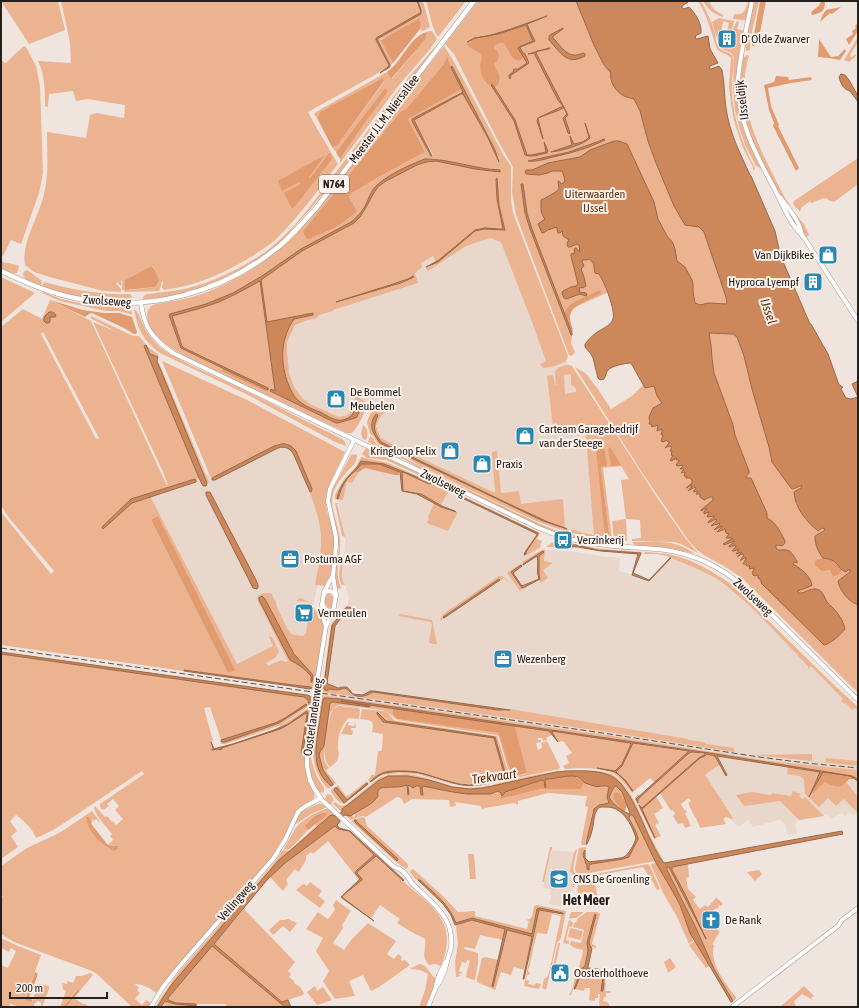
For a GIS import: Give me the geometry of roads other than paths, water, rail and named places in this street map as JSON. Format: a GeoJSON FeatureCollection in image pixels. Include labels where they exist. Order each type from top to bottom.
{"type":"FeatureCollection","features":[{"type":"Feature","properties":{"kind":"main road","name":"Meester J.L.M. Niersallee"},"geometry":{"type":"LineString","coordinates":[[141,303],[183,296],[217,284],[256,263],[277,248],[317,207],[474,1]]}},
{"type":"Feature","properties":{"kind":"main road","name":"Zwolseweg"},"geometry":{"type":"LineString","coordinates":[[1,271],[40,288],[74,298],[102,303],[141,303]]}},
{"type":"Feature","properties":{"kind":"street","name":"IJsseldijk"},"geometry":{"type":"LineString","coordinates":[[752,1],[738,80],[743,121],[748,136],[780,202],[858,321]]}},
{"type":"Feature","properties":{"kind":"street","name":"Zwolseweg"},"geometry":{"type":"LineString","coordinates":[[141,303],[143,316],[155,338],[173,353],[512,516],[550,533],[568,538],[596,544],[677,552],[714,566],[744,587],[858,700]]}},
{"type":"Feature","properties":{"kind":"street","name":"Oosterlandenweg"},"geometry":{"type":"LineString","coordinates":[[354,440],[330,489],[328,498],[336,542],[333,576],[336,588],[336,598],[334,610],[326,626],[313,706],[307,766],[310,780],[320,798],[410,881],[439,909],[446,919],[450,930],[451,948],[446,968],[428,1007]]}},
{"type":"Feature","properties":{"kind":"street","name":"Oosterlandenweg"},"geometry":{"type":"LineString","coordinates":[[326,626],[322,613],[322,604],[324,592],[333,576]]}},
{"type":"Feature","properties":{"kind":"street"},"geometry":{"type":"LineString","coordinates":[[324,592],[332,591],[336,598]]}},
{"type":"Feature","properties":{"kind":"street"},"geometry":{"type":"LineString","coordinates":[[322,604],[327,611],[334,610]]}},
{"type":"Feature","properties":{"kind":"street","name":"Veilingweg"},"geometry":{"type":"LineString","coordinates":[[151,1007],[163,987],[178,968],[273,859],[285,840],[298,812],[320,798]]}},
{"type":"Feature","properties":{"kind":"street"},"geometry":{"type":"LineString","coordinates":[[732,1007],[838,926],[842,920],[858,908]]}},
{"type":"Feature","properties":{"kind":"water","name":"IJssel"},"geometry":{"type":"Polygon","coordinates":[[[576,1],[688,1],[682,6],[682,8],[684,9],[689,7],[698,19],[701,26],[701,33],[695,36],[696,39],[708,36],[710,49],[718,63],[710,66],[709,68],[711,69],[719,66],[722,70],[726,109],[731,130],[775,231],[778,250],[810,324],[828,354],[839,385],[843,387],[841,389],[846,398],[851,399],[858,397],[858,605],[845,595],[838,581],[850,572],[850,570],[846,572],[842,570],[830,559],[823,558],[818,551],[815,536],[825,529],[822,528],[818,531],[809,523],[799,509],[794,492],[802,486],[793,489],[791,488],[772,462],[744,356],[737,337],[733,334],[709,333],[714,373],[749,471],[746,478],[751,478],[767,513],[767,518],[776,525],[785,541],[782,546],[776,545],[776,548],[779,550],[790,551],[797,561],[797,563],[794,562],[793,564],[805,573],[811,581],[811,586],[798,591],[798,593],[812,589],[821,591],[843,623],[845,629],[841,634],[827,644],[824,645],[761,583],[758,575],[754,576],[752,573],[754,568],[749,569],[750,566],[743,564],[746,558],[740,561],[744,555],[742,554],[737,557],[742,552],[736,554],[739,549],[732,551],[736,545],[729,547],[734,541],[724,545],[723,544],[732,538],[726,538],[729,534],[726,533],[725,529],[717,532],[722,526],[714,530],[720,523],[711,526],[717,520],[716,519],[708,523],[714,516],[707,517],[709,512],[704,514],[707,508],[701,510],[713,500],[713,497],[704,500],[700,497],[700,494],[696,494],[698,491],[693,492],[696,488],[695,487],[688,491],[692,485],[686,488],[692,483],[692,480],[684,476],[685,472],[681,473],[684,469],[680,469],[683,465],[676,465],[679,461],[676,460],[677,458],[671,461],[670,460],[673,456],[671,455],[672,451],[670,451],[672,447],[669,446],[665,448],[670,442],[667,440],[663,442],[661,441],[663,435],[661,434],[662,429],[657,431],[658,425],[652,427],[651,424],[649,424],[649,416],[653,408],[662,403],[657,396],[654,386],[645,388],[631,363],[612,367],[607,371],[604,379],[600,380],[598,378],[593,358],[585,347],[585,344],[595,334],[610,324],[613,319],[613,310],[604,283],[599,274],[595,273],[593,264],[589,259],[582,261],[584,266],[581,269],[586,286],[583,288],[580,287],[579,292],[586,293],[587,295],[580,294],[566,299],[562,293],[563,291],[578,284],[571,254],[575,253],[575,248],[580,252],[579,245],[577,244],[568,247],[567,243],[569,240],[563,236],[562,231],[558,233],[557,227],[542,233],[538,224],[545,219],[541,208],[541,200],[559,189],[558,181],[561,184],[565,182],[564,176],[562,171],[552,171],[539,175],[526,174],[525,172],[526,170],[532,170],[548,163],[580,157],[590,150],[614,141],[619,141],[627,144],[654,202],[658,219],[667,236],[673,243],[677,261],[685,267],[692,280],[695,303],[700,305],[708,303],[727,303],[704,232],[699,227],[685,225],[674,206],[648,141],[640,111],[634,99],[624,96],[618,92],[614,86],[611,79],[611,73],[604,65],[594,45],[576,1]]]}},
{"type":"Feature","properties":{"kind":"water"},"geometry":{"type":"Polygon","coordinates":[[[421,12],[421,14],[377,39],[390,65],[390,67],[380,73],[389,65],[376,38],[421,12]]]}},
{"type":"Feature","properties":{"kind":"water"},"geometry":{"type":"Polygon","coordinates":[[[547,16],[527,24],[535,41],[520,48],[525,54],[529,63],[511,75],[510,79],[509,75],[514,69],[518,69],[527,63],[518,48],[519,47],[533,41],[526,25],[490,35],[547,16]]]}},
{"type":"Feature","properties":{"kind":"water"},"geometry":{"type":"Polygon","coordinates":[[[563,28],[553,36],[553,38],[566,52],[573,55],[583,53],[585,56],[579,59],[569,59],[565,57],[549,40],[550,35],[563,28]]]}},
{"type":"Feature","properties":{"kind":"water"},"geometry":{"type":"Polygon","coordinates":[[[537,52],[536,53],[568,115],[565,118],[570,133],[569,134],[563,118],[567,114],[564,108],[540,117],[563,106],[558,100],[534,53],[528,54],[537,52]]]}},
{"type":"Feature","properties":{"kind":"water"},"geometry":{"type":"Polygon","coordinates":[[[452,66],[495,150],[499,162],[488,138],[463,94],[414,120],[432,156],[412,121],[412,119],[463,92],[451,67],[452,66]]]}},
{"type":"Feature","properties":{"kind":"water"},"geometry":{"type":"Polygon","coordinates":[[[841,74],[845,75],[849,80],[858,96],[858,102],[850,91],[843,86],[839,77],[841,74]]]}},
{"type":"Feature","properties":{"kind":"water"},"geometry":{"type":"Polygon","coordinates":[[[491,85],[493,85],[515,120],[527,155],[546,152],[544,142],[548,151],[547,153],[533,156],[525,155],[514,121],[491,85]]]}},
{"type":"Feature","properties":{"kind":"water"},"geometry":{"type":"Polygon","coordinates":[[[540,117],[538,119],[543,139],[537,121],[538,118],[540,117]]]}},
{"type":"Feature","properties":{"kind":"water"},"geometry":{"type":"Polygon","coordinates":[[[585,123],[590,138],[587,141],[566,149],[551,152],[572,145],[570,136],[574,144],[587,139],[589,137],[585,123]]]}},
{"type":"Feature","properties":{"kind":"water"},"geometry":{"type":"Polygon","coordinates":[[[604,139],[605,140],[599,143],[573,152],[541,160],[528,161],[569,152],[604,139]]]}},
{"type":"Feature","properties":{"kind":"water"},"geometry":{"type":"Polygon","coordinates":[[[425,159],[434,159],[500,170],[500,172],[475,169],[436,161],[417,165],[379,186],[360,217],[354,223],[302,251],[261,280],[267,322],[313,313],[313,315],[294,319],[284,341],[283,365],[287,381],[294,395],[305,405],[339,420],[350,417],[358,404],[361,405],[357,417],[336,423],[270,391],[271,389],[275,390],[260,281],[219,302],[172,316],[184,348],[268,388],[268,390],[181,348],[169,315],[170,314],[206,304],[233,293],[262,276],[301,249],[351,222],[358,216],[376,186],[389,176],[425,159]]]}},
{"type":"Feature","properties":{"kind":"water"},"geometry":{"type":"Polygon","coordinates":[[[497,178],[499,206],[505,230],[484,229],[475,231],[438,262],[426,267],[439,260],[475,230],[485,228],[503,229],[497,199],[497,178]]]}},
{"type":"Feature","properties":{"kind":"water"},"geometry":{"type":"Polygon","coordinates":[[[521,184],[523,184],[527,213],[532,229],[572,335],[530,229],[525,213],[521,184]]]}},
{"type":"Feature","properties":{"kind":"water"},"geometry":{"type":"Polygon","coordinates":[[[413,276],[414,277],[401,283],[336,302],[408,279],[413,276]]]}},
{"type":"Feature","properties":{"kind":"water"},"geometry":{"type":"Polygon","coordinates":[[[49,312],[53,312],[56,315],[55,317],[50,317],[49,323],[46,323],[44,318],[49,312]]]}},
{"type":"Feature","properties":{"kind":"water"},"geometry":{"type":"Polygon","coordinates":[[[146,345],[150,354],[158,357],[157,361],[207,483],[206,486],[203,486],[199,478],[144,346],[146,345]]]}},
{"type":"Feature","properties":{"kind":"water"},"geometry":{"type":"Polygon","coordinates":[[[858,381],[858,397],[852,384],[858,381]]]}},
{"type":"Feature","properties":{"kind":"water"},"geometry":{"type":"Polygon","coordinates":[[[376,414],[378,415],[375,423],[376,435],[381,442],[507,503],[567,529],[543,521],[380,443],[372,428],[372,422],[376,414]]]}},
{"type":"Feature","properties":{"kind":"water"},"geometry":{"type":"Polygon","coordinates":[[[281,444],[289,445],[296,451],[312,489],[311,492],[294,455],[285,447],[278,448],[215,480],[212,480],[212,478],[274,446],[281,444]]]}},
{"type":"Feature","properties":{"kind":"water"},"geometry":{"type":"Polygon","coordinates":[[[361,461],[384,464],[432,483],[429,484],[403,472],[402,473],[403,491],[421,494],[456,512],[441,507],[417,494],[402,491],[400,472],[379,464],[361,464],[346,480],[337,499],[338,493],[343,484],[347,478],[357,467],[361,461]]]}},
{"type":"Feature","properties":{"kind":"water"},"geometry":{"type":"Polygon","coordinates":[[[195,479],[196,482],[132,503],[103,529],[102,527],[131,499],[195,479]]]}},
{"type":"Feature","properties":{"kind":"water"},"geometry":{"type":"Polygon","coordinates":[[[206,492],[210,492],[255,578],[258,585],[257,589],[253,588],[206,495],[206,492]]]}},
{"type":"Feature","properties":{"kind":"water"},"geometry":{"type":"Polygon","coordinates":[[[458,495],[538,533],[526,554],[524,555],[537,534],[458,495]]]}},
{"type":"Feature","properties":{"kind":"water"},"geometry":{"type":"Polygon","coordinates":[[[554,545],[576,545],[598,550],[641,553],[633,573],[649,580],[671,558],[649,581],[632,575],[638,554],[601,551],[554,545]]]}},
{"type":"Feature","properties":{"kind":"water"},"geometry":{"type":"Polygon","coordinates":[[[543,551],[544,552],[539,556],[540,579],[522,588],[511,572],[521,565],[522,566],[513,573],[522,586],[539,579],[537,556],[523,564],[543,551]]]}},
{"type":"Feature","properties":{"kind":"water"},"geometry":{"type":"Polygon","coordinates":[[[499,579],[500,580],[444,618],[443,617],[499,579]]]}},
{"type":"Feature","properties":{"kind":"water"},"geometry":{"type":"Polygon","coordinates":[[[262,596],[294,654],[313,675],[312,682],[309,673],[290,660],[259,600],[262,596]]]}},
{"type":"Feature","properties":{"kind":"water"},"geometry":{"type":"Polygon","coordinates":[[[347,607],[351,608],[351,610],[347,610],[335,626],[327,683],[338,688],[347,687],[353,694],[345,688],[337,690],[330,689],[326,691],[324,689],[332,625],[347,607]]]}},
{"type":"Feature","properties":{"kind":"water"},"geometry":{"type":"Polygon","coordinates":[[[1,652],[307,695],[310,696],[310,703],[308,703],[309,701],[304,697],[1,654],[1,652]]]}},
{"type":"Feature","properties":{"kind":"water"},"geometry":{"type":"Polygon","coordinates":[[[184,670],[311,687],[312,688],[309,689],[184,670]]]}},
{"type":"Feature","properties":{"kind":"water"},"geometry":{"type":"Polygon","coordinates":[[[373,691],[510,710],[498,710],[373,692],[366,696],[353,694],[363,695],[373,691]]]}},
{"type":"Feature","properties":{"kind":"water"},"geometry":{"type":"Polygon","coordinates":[[[324,698],[716,754],[852,776],[858,781],[850,776],[823,772],[809,797],[820,772],[717,756],[727,775],[726,776],[715,756],[707,754],[700,758],[642,809],[655,838],[639,805],[642,808],[705,753],[689,753],[638,799],[638,803],[636,799],[688,751],[633,743],[622,766],[616,772],[626,781],[632,791],[624,780],[617,774],[612,771],[597,768],[615,771],[622,764],[631,744],[630,743],[552,731],[558,742],[549,731],[341,701],[370,707],[333,702],[330,703],[324,746],[319,755],[323,770],[333,784],[331,786],[325,780],[318,768],[316,754],[318,731],[324,698]]]}},
{"type":"Feature","properties":{"kind":"water"},"geometry":{"type":"Polygon","coordinates":[[[306,704],[307,705],[279,723],[225,742],[222,742],[221,740],[275,723],[306,704]]]}},
{"type":"Feature","properties":{"kind":"water"},"geometry":{"type":"Polygon","coordinates":[[[307,711],[303,753],[301,753],[306,713],[280,729],[222,748],[221,750],[212,750],[213,748],[211,742],[214,749],[233,744],[277,729],[288,724],[307,711]]]}},
{"type":"Feature","properties":{"kind":"water"},"geometry":{"type":"Polygon","coordinates":[[[377,712],[386,721],[495,737],[507,779],[491,782],[505,777],[494,738],[383,722],[377,712]]]}},
{"type":"Feature","properties":{"kind":"water"},"geometry":{"type":"Polygon","coordinates":[[[394,771],[417,772],[424,774],[416,772],[389,772],[370,782],[382,773],[394,771]]]}},
{"type":"Feature","properties":{"kind":"water"},"geometry":{"type":"Polygon","coordinates":[[[582,771],[604,773],[618,781],[626,790],[633,801],[657,853],[664,863],[842,831],[843,834],[672,867],[672,870],[706,939],[669,867],[667,867],[667,870],[696,928],[714,969],[733,1001],[731,1002],[690,933],[680,905],[656,863],[633,815],[630,815],[629,818],[638,839],[629,857],[591,864],[589,866],[589,870],[587,869],[583,855],[585,850],[585,858],[589,862],[621,858],[626,856],[630,851],[636,838],[628,821],[621,812],[611,807],[601,807],[598,808],[596,812],[591,833],[586,844],[594,809],[599,805],[609,803],[607,797],[609,787],[607,786],[597,787],[585,783],[578,777],[570,776],[546,779],[545,788],[544,781],[542,780],[505,792],[502,796],[498,791],[490,794],[467,794],[422,786],[423,795],[421,795],[420,786],[413,788],[409,785],[408,795],[407,785],[382,788],[378,792],[378,796],[369,805],[351,816],[345,815],[339,819],[340,822],[337,825],[339,828],[350,831],[404,880],[403,881],[376,856],[357,872],[362,880],[342,896],[360,879],[355,873],[356,871],[374,855],[349,831],[338,829],[335,826],[285,863],[267,880],[214,944],[282,1002],[288,1000],[291,1007],[285,1007],[212,946],[168,998],[168,1000],[176,1003],[196,1004],[196,1006],[175,1004],[165,1001],[161,1007],[157,1007],[172,984],[278,861],[331,815],[336,816],[342,812],[342,809],[378,781],[388,776],[408,776],[429,780],[452,787],[470,789],[483,788],[556,772],[582,771]],[[616,786],[609,797],[618,807],[629,814],[630,813],[622,792],[616,786]]]}},
{"type":"Feature","properties":{"kind":"water"},"geometry":{"type":"Polygon","coordinates":[[[434,777],[469,785],[489,783],[470,786],[454,783],[434,777]]]}},
{"type":"Feature","properties":{"kind":"water"},"geometry":{"type":"Polygon","coordinates":[[[367,783],[368,784],[344,803],[334,790],[337,788],[347,800],[367,783]]]}},
{"type":"Feature","properties":{"kind":"water"},"geometry":{"type":"Polygon","coordinates":[[[354,820],[356,820],[398,859],[397,861],[355,822],[354,820]]]}},
{"type":"Feature","properties":{"kind":"water"},"geometry":{"type":"Polygon","coordinates":[[[418,880],[420,880],[441,899],[453,916],[456,923],[472,918],[532,934],[537,909],[540,908],[563,914],[539,910],[524,979],[532,937],[507,930],[493,987],[505,929],[472,920],[455,925],[451,915],[443,904],[418,880]]]}},
{"type":"Feature","properties":{"kind":"water"},"geometry":{"type":"Polygon","coordinates":[[[342,896],[374,921],[346,901],[341,897],[342,896]]]}},
{"type":"Feature","properties":{"kind":"water"},"geometry":{"type":"Polygon","coordinates":[[[595,914],[589,942],[592,948],[588,968],[605,970],[603,991],[601,991],[603,970],[583,969],[574,989],[581,969],[585,966],[588,951],[587,943],[595,914]]]}},
{"type":"Feature","properties":{"kind":"railway"},"geometry":{"type":"LineString","coordinates":[[1,648],[596,732],[759,757],[858,768]]}},
{"type":"Feature","properties":{"kind":"place","name":"D' Olde Zwarver"},"geometry":{"type":"Point","coordinates":[727,39]}},
{"type":"Feature","properties":{"kind":"place","name":"Van DijkBikes"},"geometry":{"type":"Point","coordinates":[828,255]}},
{"type":"Feature","properties":{"kind":"place","name":"Hyproca Lyempf"},"geometry":{"type":"Point","coordinates":[813,282]}},
{"type":"Feature","properties":{"kind":"place","name":"De Bommel Meubelen"},"geometry":{"type":"Point","coordinates":[336,399]}},
{"type":"Feature","properties":{"kind":"place","name":"Carteam Garagebedrijf van der Steege"},"geometry":{"type":"Point","coordinates":[525,436]}},
{"type":"Feature","properties":{"kind":"place","name":"Kringloop Felix"},"geometry":{"type":"Point","coordinates":[450,451]}},
{"type":"Feature","properties":{"kind":"place","name":"Praxis"},"geometry":{"type":"Point","coordinates":[482,464]}},
{"type":"Feature","properties":{"kind":"place","name":"Verzinkerij"},"geometry":{"type":"Point","coordinates":[563,540]}},
{"type":"Feature","properties":{"kind":"place","name":"Postuma AGF"},"geometry":{"type":"Point","coordinates":[290,559]}},
{"type":"Feature","properties":{"kind":"place","name":"Vermeulen"},"geometry":{"type":"Point","coordinates":[304,613]}},
{"type":"Feature","properties":{"kind":"place","name":"Wezenberg"},"geometry":{"type":"Point","coordinates":[503,659]}},
{"type":"Feature","properties":{"kind":"place","name":"CNS De Groenling"},"geometry":{"type":"Point","coordinates":[559,879]}},
{"type":"Feature","properties":{"kind":"place","name":"De Rank"},"geometry":{"type":"Point","coordinates":[711,920]}},
{"type":"Feature","properties":{"kind":"place","name":"Oosterholthoeve"},"geometry":{"type":"Point","coordinates":[560,973]}},
{"type":"Feature","properties":{"kind":"district","name":"Het Meer"},"geometry":{"type":"Point","coordinates":[586,900]}},
{"type":"Feature","properties":{"kind":"park label","name":"Uiterwaarden IJssel"},"geometry":{"type":"Point","coordinates":[595,201]}},
{"type":"Feature","properties":{"kind":"water label","name":"Trekvaart"},"geometry":{"type":"Point","coordinates":[494,776]}}]}
